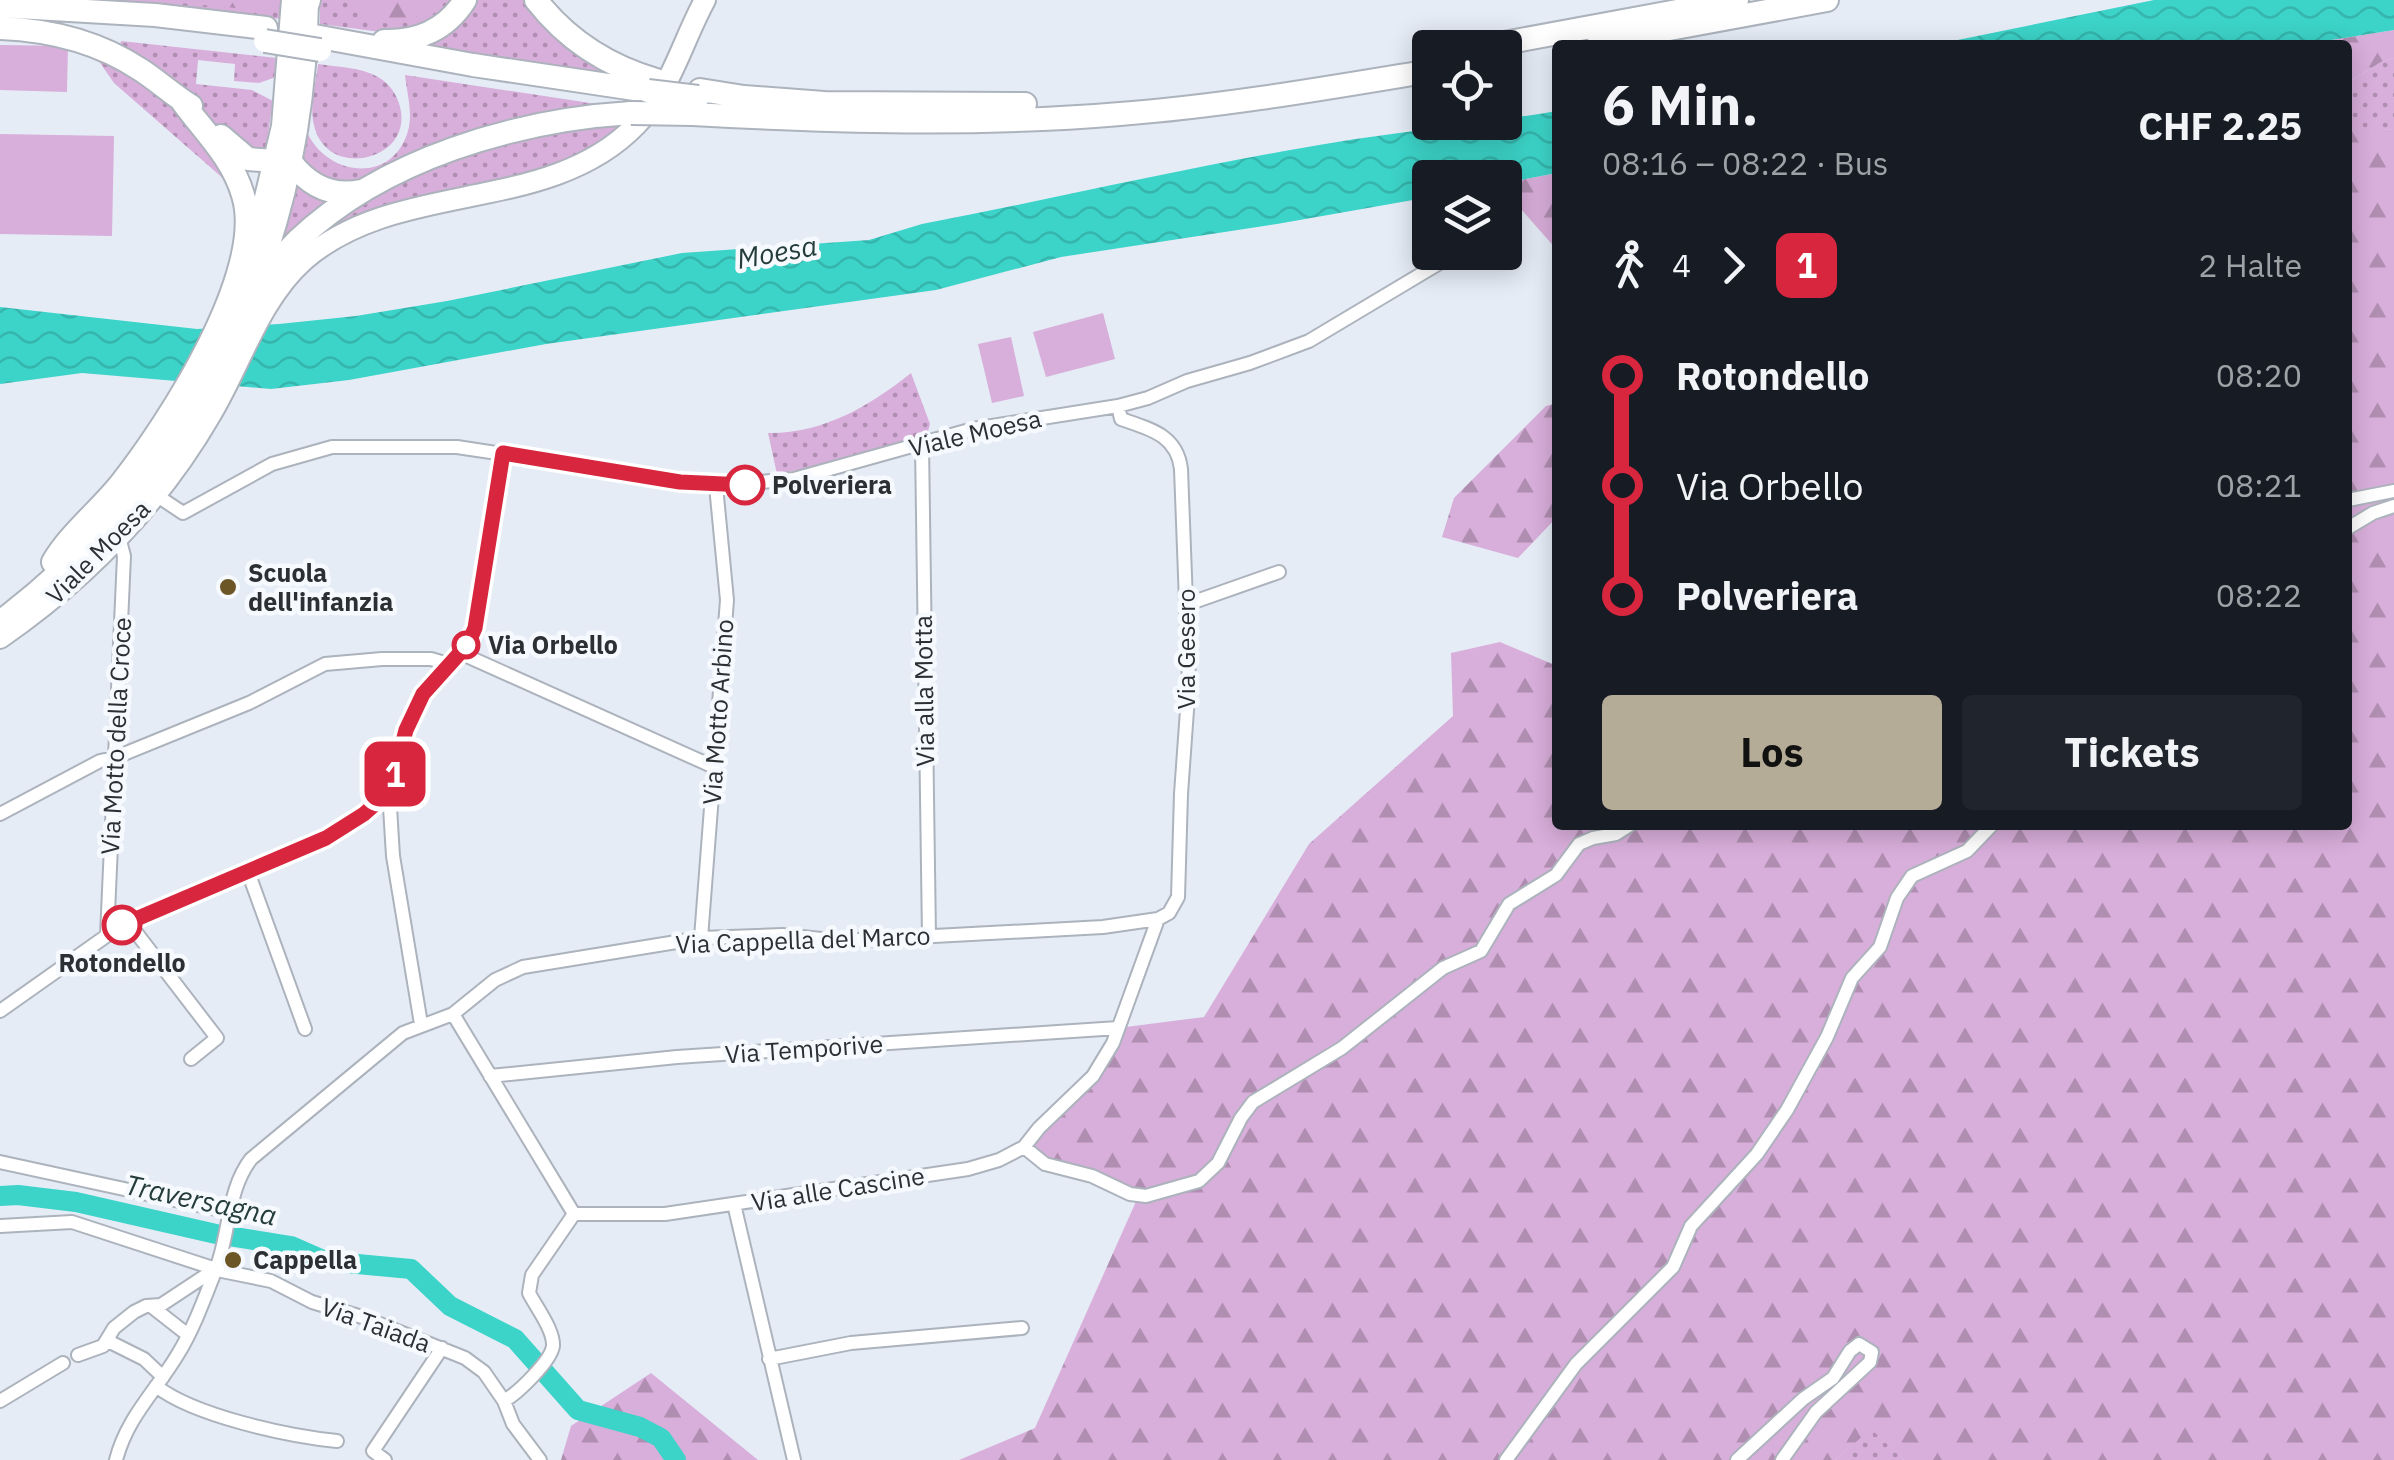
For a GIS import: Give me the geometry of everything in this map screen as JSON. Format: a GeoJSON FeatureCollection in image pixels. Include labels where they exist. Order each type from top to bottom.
{"type":"FeatureCollection","features":[{"type":"Feature","properties":{"kind":"highway"},"geometry":{"type":"LineString","coordinates":[[0,20],[379,41],[411,39],[440,28],[465,0]]}},
{"type":"Feature","properties":{"kind":"highway"},"geometry":{"type":"LineString","coordinates":[[536,0],[562,30],[614,64],[644,96]]}},
{"type":"Feature","properties":{"kind":"highway"},"geometry":{"type":"LineString","coordinates":[[1522,40],[1737,0]]}},
{"type":"Feature","properties":{"kind":"highway"},"geometry":{"type":"LineString","coordinates":[[1608,40],[1827,0]]}},
{"type":"Feature","properties":{"kind":"highway"},"geometry":{"type":"LineString","coordinates":[[0,6],[97,27],[142,70],[194,108],[240,154],[259,162],[286,149],[310,182],[329,191],[353,192],[374,187]]}},
{"type":"Feature","properties":{"kind":"highway"},"geometry":{"type":"LineString","coordinates":[[0,28],[52,34],[97,27]]}},
{"type":"Feature","properties":{"kind":"highway"},"geometry":{"type":"LineString","coordinates":[[318,39],[644,96],[883,122],[1061,118],[1235,102],[1412,74]]}},
{"type":"Feature","properties":{"kind":"highway"},"geometry":{"type":"LineString","coordinates":[[1522,55],[1552,50]]}},
{"type":"Feature","properties":{"kind":"highway"},"geometry":{"type":"LineString","coordinates":[[751,106],[1052,103],[1242,86],[1412,59]]}},
{"type":"Feature","properties":{"kind":"highway"},"geometry":{"type":"LineString","coordinates":[[255,312],[274,240],[441,154],[506,132],[569,119],[644,96]]}},
{"type":"Feature","properties":{"kind":"highway"},"geometry":{"type":"LineString","coordinates":[[53,562],[122,483],[171,441],[202,355],[235,283],[247,234],[244,198],[220,150],[181,100]]}},
{"type":"Feature","properties":{"kind":"main road"},"geometry":{"type":"LineString","coordinates":[[692,23],[696,0]]}},
{"type":"Feature","properties":{"kind":"main road"},"geometry":{"type":"LineString","coordinates":[[0,620],[94,539],[140,488],[255,312],[299,265],[351,230],[396,213],[551,175],[610,147],[639,123],[658,98],[705,0]]}},
{"type":"Feature","properties":{"kind":"main road"},"geometry":{"type":"LineString","coordinates":[[156,495],[171,441],[192,392],[243,284],[274,240],[286,149],[305,69],[304,1]]}},
{"type":"Feature","properties":{"kind":"main road","name":"Viale Moesa"},"geometry":{"type":"LineString","coordinates":[[0,638],[59,594],[156,495]]}},
{"type":"Feature","properties":{"kind":"main road"},"geometry":{"type":"LineString","coordinates":[[0,608],[53,562]]}},
{"type":"Feature","properties":{"kind":"street","name":"Viale Moesa"},"geometry":{"type":"LineString","coordinates":[[156,495],[182,513],[272,464],[332,447],[457,447],[716,486],[794,480],[974,429],[1118,406],[1309,341],[1428,270]]}},
{"type":"Feature","properties":{"kind":"street","name":"Via Gesero"},"geometry":{"type":"LineString","coordinates":[[1118,406],[1121,419],[1161,434],[1179,453],[1190,682],[1180,794],[1178,896],[1175,906],[1158,919]]}},
{"type":"Feature","properties":{"kind":"street","name":"Via alla Motta"},"geometry":{"type":"LineString","coordinates":[[922,444],[929,937]]}},
{"type":"Feature","properties":{"kind":"street"},"geometry":{"type":"LineString","coordinates":[[116,1460],[130,1421],[188,1335],[224,1248],[240,1176],[258,1152],[415,1027],[393,856],[390,791],[406,730],[423,694],[471,637],[478,616],[503,453]]}},
{"type":"Feature","properties":{"kind":"street","name":"Via Motto Arbino"},"geometry":{"type":"LineString","coordinates":[[702,938],[726,600],[716,486]]}},
{"type":"Feature","properties":{"kind":"street"},"geometry":{"type":"LineString","coordinates":[[2352,499],[2394,491]]}},
{"type":"Feature","properties":{"kind":"street"},"geometry":{"type":"LineString","coordinates":[[2352,526],[2394,506]]}},
{"type":"Feature","properties":{"kind":"street","name":"Via Motto della Croce"},"geometry":{"type":"LineString","coordinates":[[106,935],[124,556],[119,537]]}},
{"type":"Feature","properties":{"kind":"street"},"geometry":{"type":"LineString","coordinates":[[1188,604],[1280,572]]}},
{"type":"Feature","properties":{"kind":"street"},"geometry":{"type":"LineString","coordinates":[[460,652],[714,767]]}},
{"type":"Feature","properties":{"kind":"street"},"geometry":{"type":"LineString","coordinates":[[0,814],[100,760],[114,758],[249,703],[325,664],[432,659],[448,664]]}},
{"type":"Feature","properties":{"kind":"street"},"geometry":{"type":"LineString","coordinates":[[0,1011],[128,922],[340,830],[390,791]]}},
{"type":"Feature","properties":{"kind":"street"},"geometry":{"type":"LineString","coordinates":[[1024,1147],[1045,1164],[1092,1176],[1130,1194],[1168,1192],[1199,1182],[1218,1163],[1254,1102],[1342,1048],[1443,968],[1481,951],[1509,904],[1556,875],[1579,844],[1622,830]]}},
{"type":"Feature","properties":{"kind":"street"},"geometry":{"type":"LineString","coordinates":[[1506,1460],[1569,1372],[1672,1266],[1691,1226],[1756,1154],[1788,1110],[1827,1038],[1852,978],[1880,947],[1897,898],[1912,876],[1968,851],[1987,830]]}},
{"type":"Feature","properties":{"kind":"street"},"geometry":{"type":"LineString","coordinates":[[247,870],[305,1028]]}},
{"type":"Feature","properties":{"kind":"street","name":"Via Cappella del Marco"},"geometry":{"type":"LineString","coordinates":[[415,1027],[453,1014],[496,980],[523,967],[702,938],[782,935],[841,942],[1103,927],[1158,919]]}},
{"type":"Feature","properties":{"kind":"street","name":"Via alle Cascine"},"geometry":{"type":"LineString","coordinates":[[574,1214],[666,1214],[968,1169],[999,1160],[1024,1147],[1093,1076],[1118,1028],[1158,919]]}},
{"type":"Feature","properties":{"kind":"street"},"geometry":{"type":"LineString","coordinates":[[128,922],[217,1038],[191,1058]]}},
{"type":"Feature","properties":{"kind":"street"},"geometry":{"type":"LineString","coordinates":[[453,1014],[574,1214],[532,1275],[530,1286],[529,1293],[551,1337],[551,1352],[526,1382],[504,1400]]}},
{"type":"Feature","properties":{"kind":"street","name":"Via Temporive"},"geometry":{"type":"LineString","coordinates":[[490,1076],[677,1057],[1118,1028]]}},
{"type":"Feature","properties":{"kind":"street"},"geometry":{"type":"LineString","coordinates":[[0,1162],[230,1216]]}},
{"type":"Feature","properties":{"kind":"street"},"geometry":{"type":"LineString","coordinates":[[734,1204],[794,1460]]}},
{"type":"Feature","properties":{"kind":"street","name":"Via Taiada"},"geometry":{"type":"LineString","coordinates":[[0,1226],[72,1222],[270,1281],[312,1302],[442,1348],[479,1367],[540,1460]]}},
{"type":"Feature","properties":{"kind":"street"},"geometry":{"type":"LineString","coordinates":[[78,1356],[108,1342],[114,1328],[134,1312],[161,1305],[216,1268]]}},
{"type":"Feature","properties":{"kind":"street"},"geometry":{"type":"LineString","coordinates":[[150,1306],[188,1335]]}},
{"type":"Feature","properties":{"kind":"street"},"geometry":{"type":"LineString","coordinates":[[770,1359],[851,1343],[1022,1328]]}},
{"type":"Feature","properties":{"kind":"street"},"geometry":{"type":"LineString","coordinates":[[108,1342],[144,1359],[159,1381],[180,1400],[262,1428],[337,1441]]}},
{"type":"Feature","properties":{"kind":"street"},"geometry":{"type":"LineString","coordinates":[[1737,1460],[1833,1378],[1853,1347],[1869,1347],[1870,1362],[1816,1412],[1782,1460]]}},
{"type":"Feature","properties":{"kind":"street"},"geometry":{"type":"LineString","coordinates":[[379,1456],[442,1348]]}},
{"type":"Feature","properties":{"kind":"street"},"geometry":{"type":"LineString","coordinates":[[0,1401],[63,1364]]}},
{"type":"Feature","properties":{"kind":"green space"},"geometry":{"type":"Polygon","coordinates":[[[76,0],[281,0],[280,19],[198,8],[76,0]]]}},
{"type":"Feature","properties":{"kind":"green space"},"geometry":{"type":"Polygon","coordinates":[[[147,0],[272,0],[260,10],[147,0]]]}},
{"type":"Feature","properties":{"kind":"green space"},"geometry":{"type":"Polygon","coordinates":[[[320,0],[454,0],[425,25],[388,33],[320,24],[320,0]]]}},
{"type":"Feature","properties":{"kind":"green space"},"geometry":{"type":"Polygon","coordinates":[[[344,0],[438,0],[414,18],[391,24],[367,18],[344,0]]]}},
{"type":"Feature","properties":{"kind":"green space"},"geometry":{"type":"Polygon","coordinates":[[[471,0],[529,0],[614,74],[416,46],[471,0]]]}},
{"type":"Feature","properties":{"kind":"green space"},"geometry":{"type":"Polygon","coordinates":[[[2394,30],[2394,58],[2352,80],[2352,40],[2331,40],[2394,30]]]}},
{"type":"Feature","properties":{"kind":"green space"},"geometry":{"type":"Polygon","coordinates":[[[121,41],[277,58],[276,77],[259,83],[234,81],[235,64],[198,60],[196,84],[252,90],[273,101],[265,154],[241,149],[201,109],[120,46],[121,41]]]}},
{"type":"Feature","properties":{"kind":"green space"},"geometry":{"type":"Polygon","coordinates":[[[0,45],[68,46],[67,92],[0,90],[0,45]]]}},
{"type":"Feature","properties":{"kind":"green space"},"geometry":{"type":"Polygon","coordinates":[[[96,57],[116,65],[179,109],[233,187],[114,83],[96,57]]]}},
{"type":"Feature","properties":{"kind":"green space"},"geometry":{"type":"Polygon","coordinates":[[[2394,58],[2394,130],[2356,128],[2352,119],[2352,80],[2394,58]]]}},
{"type":"Feature","properties":{"kind":"green space"},"geometry":{"type":"Polygon","coordinates":[[[318,64],[364,71],[382,79],[392,89],[400,107],[401,126],[382,151],[350,158],[334,153],[322,143],[312,110],[318,64]]]}},
{"type":"Feature","properties":{"kind":"green space"},"geometry":{"type":"Polygon","coordinates":[[[405,75],[623,108],[368,181],[335,186],[298,161],[306,130],[315,146],[342,165],[374,167],[388,161],[400,149],[408,131],[410,110],[405,75]]]}},
{"type":"Feature","properties":{"kind":"green space"},"geometry":{"type":"Polygon","coordinates":[[[2352,118],[2357,127],[2394,130],[2394,1460],[1904,1460],[1871,1429],[1835,1460],[959,1460],[1035,1428],[1138,1197],[1024,1147],[1093,1076],[1118,1028],[1204,1017],[1309,844],[1453,716],[1451,653],[1500,642],[1552,664],[1552,830],[2352,830],[2352,118]]]}},
{"type":"Feature","properties":{"kind":"green space"},"geometry":{"type":"Polygon","coordinates":[[[625,123],[605,141],[557,164],[426,196],[312,244],[304,242],[378,196],[456,158],[525,137],[625,123]]]}},
{"type":"Feature","properties":{"kind":"green space"},"geometry":{"type":"Polygon","coordinates":[[[0,134],[114,136],[112,236],[0,234],[0,134]]]}},
{"type":"Feature","properties":{"kind":"green space"},"geometry":{"type":"Polygon","coordinates":[[[1552,174],[1552,244],[1522,210],[1522,180],[1552,174]]]}},
{"type":"Feature","properties":{"kind":"green space"},"geometry":{"type":"Polygon","coordinates":[[[295,176],[333,197],[275,259],[295,176]]]}},
{"type":"Feature","properties":{"kind":"green space"},"geometry":{"type":"Polygon","coordinates":[[[1103,313],[1115,359],[1046,377],[1033,332],[1103,313]]]}},
{"type":"Feature","properties":{"kind":"green space"},"geometry":{"type":"Polygon","coordinates":[[[1011,337],[1024,396],[992,403],[978,344],[1011,337]]]}},
{"type":"Feature","properties":{"kind":"green space"},"geometry":{"type":"Polygon","coordinates":[[[911,373],[930,424],[927,435],[777,474],[768,433],[807,429],[844,416],[911,373]]]}},
{"type":"Feature","properties":{"kind":"green space"},"geometry":{"type":"Polygon","coordinates":[[[1552,404],[1552,522],[1518,558],[1442,537],[1454,498],[1552,404]]]}},
{"type":"Feature","properties":{"kind":"green space"},"geometry":{"type":"Polygon","coordinates":[[[651,1373],[758,1460],[561,1460],[571,1426],[651,1373]]]}},
{"type":"Feature","properties":{"kind":"green space"},"geometry":{"type":"Polygon","coordinates":[[[1871,1428],[1904,1460],[1835,1460],[1871,1428]]]}},
{"type":"Feature","properties":{"kind":"water"},"geometry":{"type":"Polygon","coordinates":[[[2154,0],[2394,0],[2394,30],[2331,40],[1958,40],[2154,0]]]}},
{"type":"Feature","properties":{"kind":"water","name":"Moesa"},"geometry":{"type":"Polygon","coordinates":[[[1552,112],[1552,174],[1522,180],[1522,160],[1412,160],[1412,200],[1061,257],[936,290],[546,344],[349,380],[271,389],[82,373],[0,384],[0,307],[197,329],[356,316],[682,253],[869,240],[922,224],[1249,158],[1412,131],[1412,140],[1522,140],[1522,116],[1552,112]]]}},
{"type":"Feature","properties":{"kind":"waterway","name":"Traversagna"},"geometry":{"type":"LineString","coordinates":[[0,1196],[76,1202],[216,1234],[291,1246],[325,1261],[411,1269],[450,1306],[515,1339],[578,1410],[640,1427],[661,1438],[676,1460]]}},
{"type":"Feature","properties":{"kind":"bus line","name":"1"},"geometry":{"type":"LineString","coordinates":[[122,925],[326,838],[364,814],[390,791],[406,730],[423,694],[468,644],[475,628],[503,453],[680,482],[745,485]]}},
{"type":"Feature","properties":{"kind":"place","name":"Polveriera"},"geometry":{"type":"Point","coordinates":[745,485]}},
{"type":"Feature","properties":{"kind":"place","name":"Scuola dell'infanzia"},"geometry":{"type":"Point","coordinates":[228,587]}},
{"type":"Feature","properties":{"kind":"place","name":"Via Orbello"},"geometry":{"type":"Point","coordinates":[466,645]}},
{"type":"Feature","properties":{"kind":"place","name":"Rotondello"},"geometry":{"type":"Point","coordinates":[122,925]}},
{"type":"Feature","properties":{"kind":"place","name":"Cappella"},"geometry":{"type":"Point","coordinates":[233,1260]}}]}
